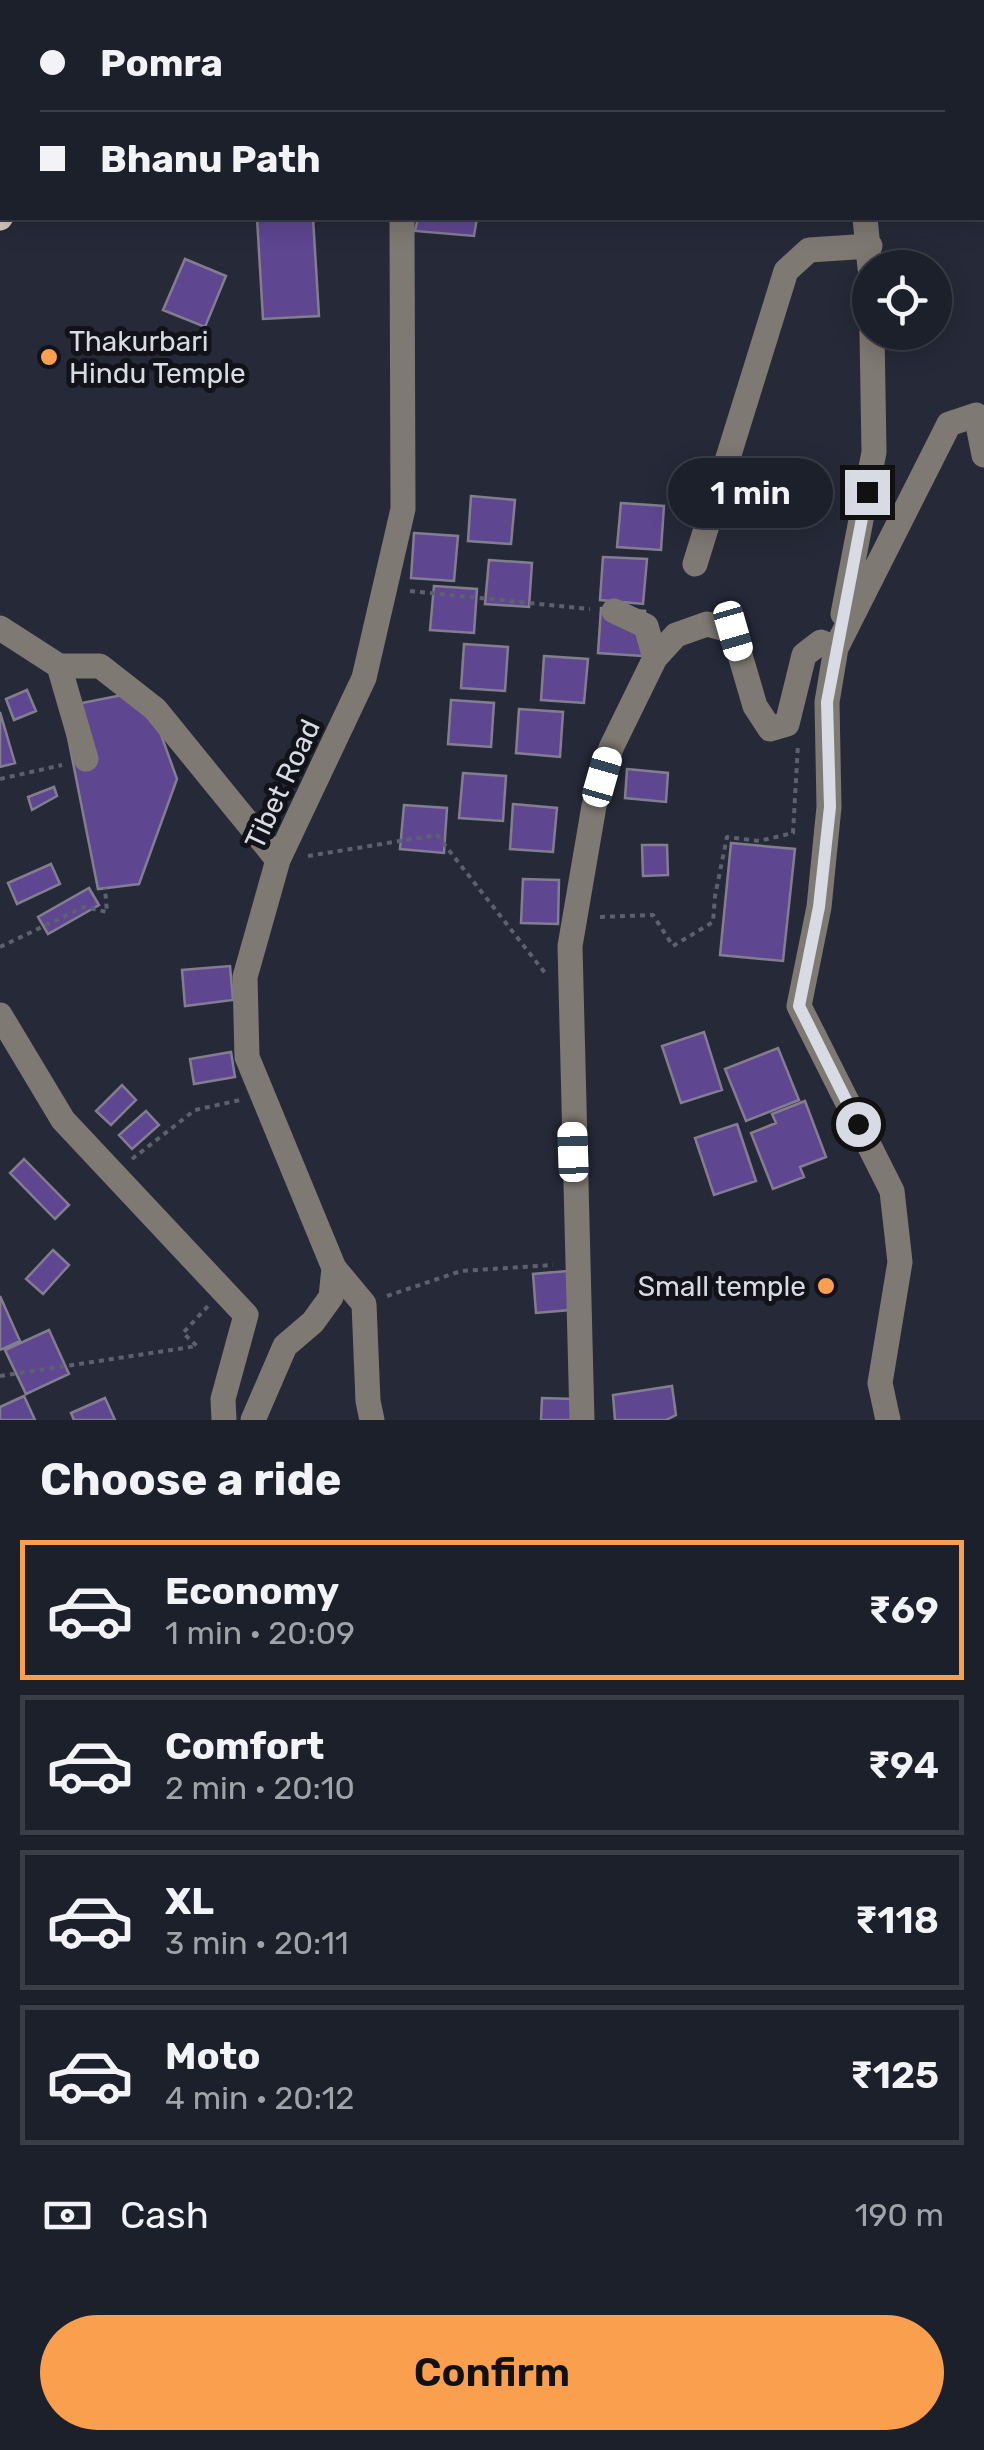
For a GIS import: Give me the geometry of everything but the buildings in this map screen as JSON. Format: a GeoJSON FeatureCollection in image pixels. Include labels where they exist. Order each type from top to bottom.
{"type":"FeatureCollection","features":[{"type":"Feature","properties":{"kind":"street","name":"Tibet Road"},"geometry":{"type":"LineString","coordinates":[[364,1304],[334,1268],[247,1058],[246,977],[278,860],[364,678],[404,509],[402,220]]}},
{"type":"Feature","properties":{"kind":"street"},"geometry":{"type":"LineString","coordinates":[[865,220],[869,250]]}},
{"type":"Feature","properties":{"kind":"street"},"geometry":{"type":"LineString","coordinates":[[695,564],[786,271],[809,250],[852,254]]}},
{"type":"Feature","properties":{"kind":"street"},"geometry":{"type":"LineString","coordinates":[[872,350],[874,452],[827,702],[830,807],[819,907],[799,1006],[892,1191],[900,1262],[880,1383],[888,1420]]}},
{"type":"Feature","properties":{"kind":"street"},"geometry":{"type":"LineString","coordinates":[[836,648],[948,424],[976,415],[984,455]]}},
{"type":"Feature","properties":{"kind":"street"},"geometry":{"type":"LineString","coordinates":[[614,612],[646,626],[655,658]]}},
{"type":"Feature","properties":{"kind":"street"},"geometry":{"type":"LineString","coordinates":[[582,1420],[570,946],[594,806],[611,748],[655,658],[676,635],[707,624],[733,631],[755,706],[770,729],[787,724],[804,655],[821,642],[836,648]]}},
{"type":"Feature","properties":{"kind":"street"},"geometry":{"type":"LineString","coordinates":[[0,628],[58,666],[100,666],[155,709],[278,860]]}},
{"type":"Feature","properties":{"kind":"street"},"geometry":{"type":"LineString","coordinates":[[58,666],[86,759]]}},
{"type":"Feature","properties":{"kind":"street"},"geometry":{"type":"LineString","coordinates":[[0,1015],[63,1120],[246,1315],[223,1399],[224,1420]]}},
{"type":"Feature","properties":{"kind":"street"},"geometry":{"type":"LineString","coordinates":[[252,1420],[285,1346],[312,1322],[331,1297],[334,1268]]}},
{"type":"Feature","properties":{"kind":"street"},"geometry":{"type":"LineString","coordinates":[[364,1304],[372,1420]]}},
{"type":"Feature","properties":{"kind":"path"},"geometry":{"type":"LineString","coordinates":[[386,588],[614,612]]}},
{"type":"Feature","properties":{"kind":"path"},"geometry":{"type":"LineString","coordinates":[[570,946],[582,923],[603,916],[653,915],[672,946],[714,922],[714,896],[727,837],[759,841],[793,832],[798,741]]}},
{"type":"Feature","properties":{"kind":"path"},"geometry":{"type":"LineString","coordinates":[[0,780],[86,759]]}},
{"type":"Feature","properties":{"kind":"path"},"geometry":{"type":"LineString","coordinates":[[278,860],[437,835],[546,973]]}},
{"type":"Feature","properties":{"kind":"path"},"geometry":{"type":"LineString","coordinates":[[0,947],[84,907],[106,912],[105,888]]}},
{"type":"Feature","properties":{"kind":"path"},"geometry":{"type":"LineString","coordinates":[[113,1174],[195,1110],[264,1094]]}},
{"type":"Feature","properties":{"kind":"path"},"geometry":{"type":"LineString","coordinates":[[364,1304],[461,1271],[576,1263]]}},
{"type":"Feature","properties":{"kind":"path"},"geometry":{"type":"LineString","coordinates":[[0,1376],[197,1346],[183,1333],[222,1291]]}},
{"type":"Feature","properties":{"kind":"place","name":"Thakurbari Hindu Temple"},"geometry":{"type":"Point","coordinates":[49,357]}},
{"type":"Feature","properties":{"kind":"place","name":"Small temple"},"geometry":{"type":"Point","coordinates":[826,1286]}},
{"type":"Feature","properties":{"kind":"route"},"geometry":{"type":"LineString","coordinates":[[858,1124],[799,1006],[819,907],[830,807],[827,702],[867,492]]}}]}
